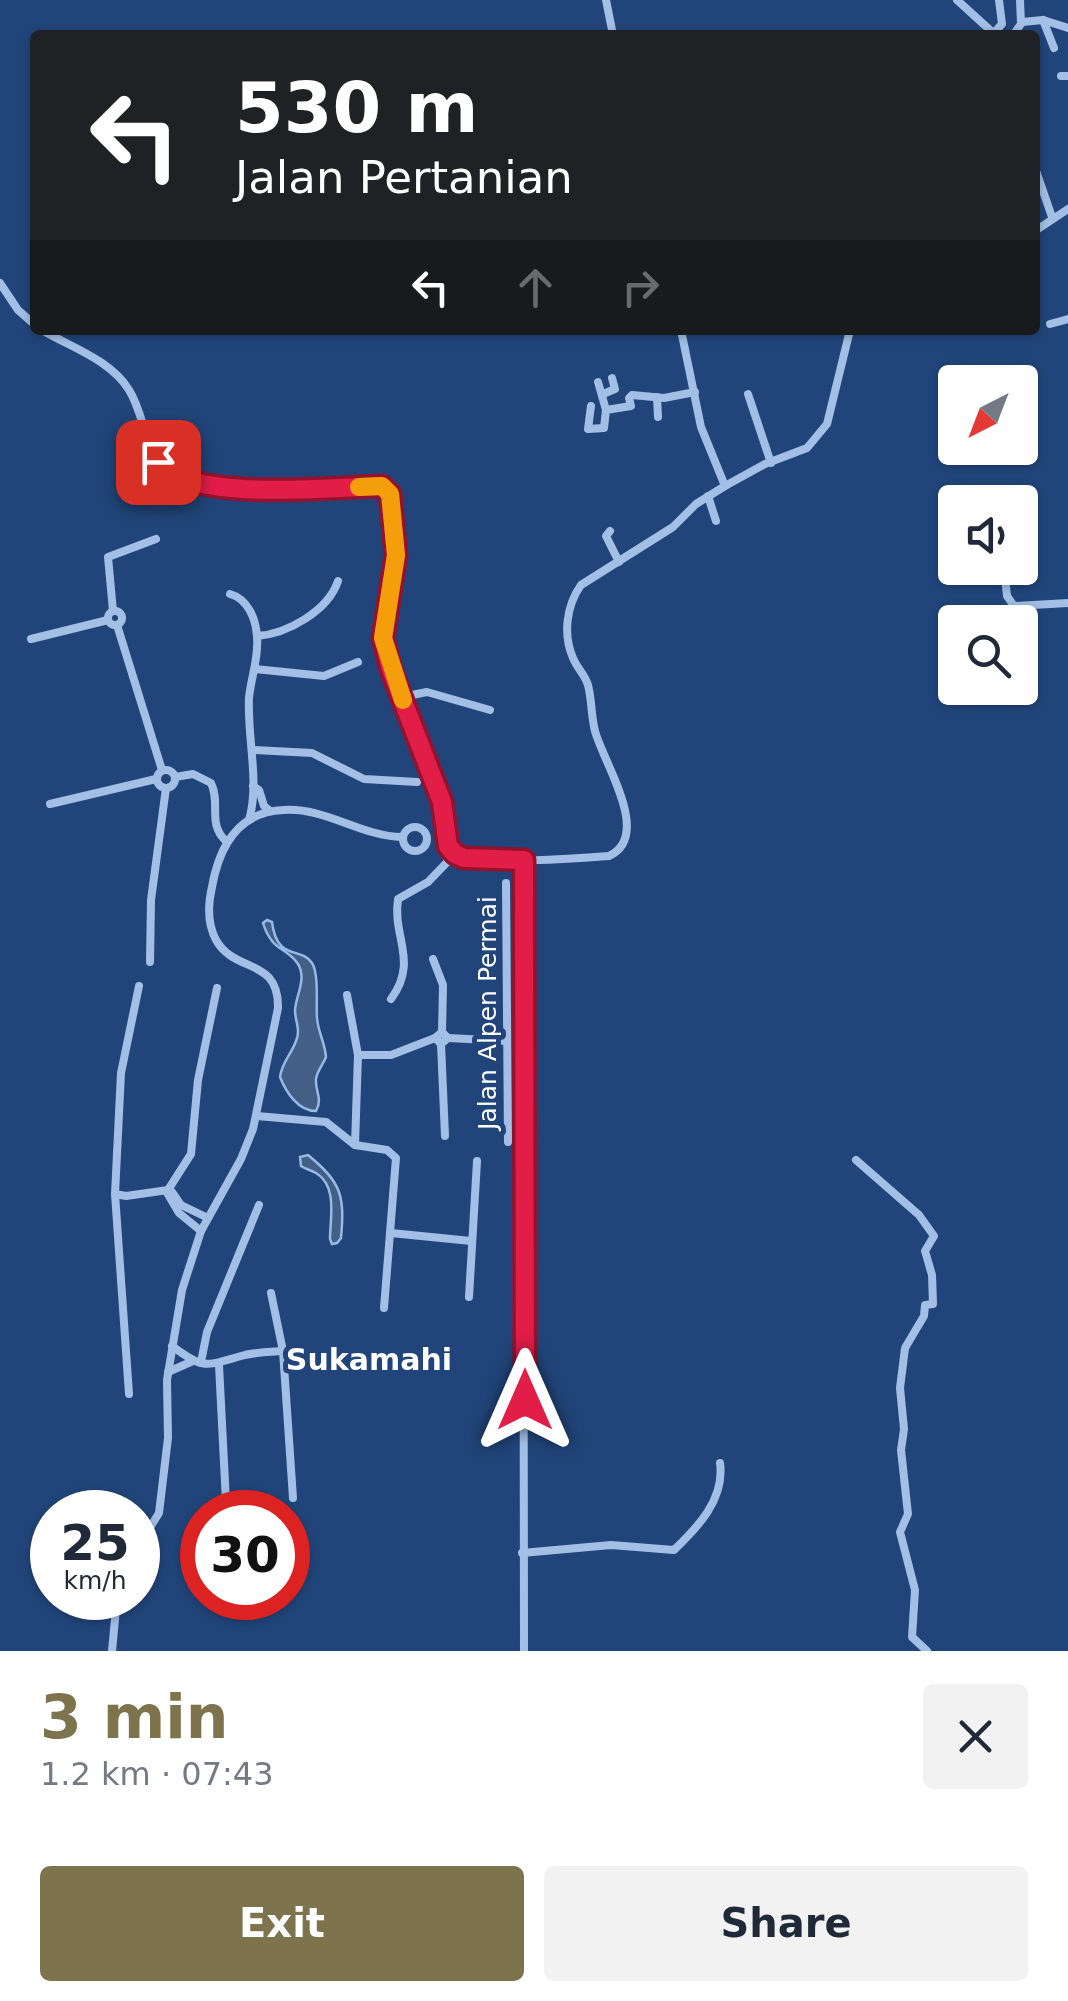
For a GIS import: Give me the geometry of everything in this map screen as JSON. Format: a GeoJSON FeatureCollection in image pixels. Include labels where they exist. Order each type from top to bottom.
{"type":"FeatureCollection","features":[{"type":"Feature","properties":{"kind":"street"},"geometry":{"type":"LineString","coordinates":[[606,0],[612,30]]}},
{"type":"Feature","properties":{"kind":"street"},"geometry":{"type":"LineString","coordinates":[[957,0],[990,30]]}},
{"type":"Feature","properties":{"kind":"street"},"geometry":{"type":"LineString","coordinates":[[997,30],[1002,24],[1000,0]]}},
{"type":"Feature","properties":{"kind":"street"},"geometry":{"type":"LineString","coordinates":[[1016,30],[1022,22],[1020,0]]}},
{"type":"Feature","properties":{"kind":"street"},"geometry":{"type":"LineString","coordinates":[[1022,22],[1043,20],[1068,28]]}},
{"type":"Feature","properties":{"kind":"street"},"geometry":{"type":"LineString","coordinates":[[1043,20],[1054,48]]}},
{"type":"Feature","properties":{"kind":"street"},"geometry":{"type":"LineString","coordinates":[[1040,193],[1052,217]]}},
{"type":"Feature","properties":{"kind":"street"},"geometry":{"type":"LineString","coordinates":[[1040,226],[1068,209]]}},
{"type":"Feature","properties":{"kind":"street"},"geometry":{"type":"LineString","coordinates":[[0,283],[30,321]]}},
{"type":"Feature","properties":{"kind":"street"},"geometry":{"type":"LineString","coordinates":[[1050,324],[1068,319]]}},
{"type":"Feature","properties":{"kind":"street"},"geometry":{"type":"LineString","coordinates":[[51,335],[106,366],[123,382],[158,462],[178,478],[225,488],[388,489],[396,555],[383,638],[442,802],[447,840],[455,854]]}},
{"type":"Feature","properties":{"kind":"street"},"geometry":{"type":"LineString","coordinates":[[682,335],[703,432],[725,486]]}},
{"type":"Feature","properties":{"kind":"street"},"geometry":{"type":"LineString","coordinates":[[455,854],[524,860],[609,856],[618,852],[628,826],[621,795],[595,731],[588,687],[566,639],[575,593],[581,585],[674,527],[708,496],[808,448],[827,424],[849,335]]}},
{"type":"Feature","properties":{"kind":"street"},"geometry":{"type":"LineString","coordinates":[[603,394],[615,389],[612,378]]}},
{"type":"Feature","properties":{"kind":"street"},"geometry":{"type":"LineString","coordinates":[[591,406],[588,429],[604,428],[606,410],[598,382]]}},
{"type":"Feature","properties":{"kind":"street"},"geometry":{"type":"LineString","coordinates":[[606,410],[631,406],[632,395],[656,397],[695,392]]}},
{"type":"Feature","properties":{"kind":"street"},"geometry":{"type":"LineString","coordinates":[[748,394],[770,464]]}},
{"type":"Feature","properties":{"kind":"street"},"geometry":{"type":"LineString","coordinates":[[656,397],[658,416]]}},
{"type":"Feature","properties":{"kind":"street"},"geometry":{"type":"LineString","coordinates":[[708,496],[716,521]]}},
{"type":"Feature","properties":{"kind":"street"},"geometry":{"type":"LineString","coordinates":[[610,531],[606,536],[620,562]]}},
{"type":"Feature","properties":{"kind":"street"},"geometry":{"type":"LineString","coordinates":[[156,539],[108,557],[113,622],[162,770]]}},
{"type":"Feature","properties":{"kind":"street"},"geometry":{"type":"LineString","coordinates":[[257,636],[270,635],[308,618],[336,589],[338,581]]}},
{"type":"Feature","properties":{"kind":"street"},"geometry":{"type":"LineString","coordinates":[[1006,585],[1014,606],[1068,603]]}},
{"type":"Feature","properties":{"kind":"street"},"geometry":{"type":"LineString","coordinates":[[230,594],[238,596],[251,612],[257,636],[250,694],[254,786],[249,820]]}},
{"type":"Feature","properties":{"kind":"street"},"geometry":{"type":"LineString","coordinates":[[31,639],[113,622]]}},
{"type":"Feature","properties":{"kind":"street"},"geometry":{"type":"LineString","coordinates":[[255,670],[324,676],[358,662]]}},
{"type":"Feature","properties":{"kind":"street"},"geometry":{"type":"LineString","coordinates":[[402,697],[427,692],[490,710]]}},
{"type":"Feature","properties":{"kind":"street"},"geometry":{"type":"LineString","coordinates":[[252,750],[312,753],[364,779],[417,782]]}},
{"type":"Feature","properties":{"kind":"street"},"geometry":{"type":"LineString","coordinates":[[156,779],[160,787],[174,784],[172,772],[162,770]]}},
{"type":"Feature","properties":{"kind":"street"},"geometry":{"type":"LineString","coordinates":[[50,804],[156,779],[162,770]]}},
{"type":"Feature","properties":{"kind":"street"},"geometry":{"type":"LineString","coordinates":[[175,777],[193,774],[211,782],[215,792],[215,828],[226,841]]}},
{"type":"Feature","properties":{"kind":"street"},"geometry":{"type":"LineString","coordinates":[[254,786],[271,811]]}},
{"type":"Feature","properties":{"kind":"street"},"geometry":{"type":"LineString","coordinates":[[150,962],[151,900],[166,788]]}},
{"type":"Feature","properties":{"kind":"street"},"geometry":{"type":"LineString","coordinates":[[160,1501],[165,1473],[168,1372],[182,1290],[201,1231],[247,1148],[277,1016],[278,993],[267,974],[234,958],[214,937],[210,924],[210,899],[226,841],[249,820],[271,811],[312,811],[374,834],[402,836],[411,827],[445,827]]}},
{"type":"Feature","properties":{"kind":"street"},"geometry":{"type":"LineString","coordinates":[[402,836],[405,847],[415,851],[427,841],[424,830]]}},
{"type":"Feature","properties":{"kind":"street"},"geometry":{"type":"LineString","coordinates":[[427,841],[447,840]]}},
{"type":"Feature","properties":{"kind":"street"},"geometry":{"type":"LineString","coordinates":[[391,1000],[405,963],[398,898],[428,882],[455,854]]}},
{"type":"Feature","properties":{"kind":"street"},"geometry":{"type":"LineString","coordinates":[[524,860],[524,1651]]}},
{"type":"Feature","properties":{"kind":"street","name":"Jalan Alpen Permai"},"geometry":{"type":"LineString","coordinates":[[506,882],[508,1142]]}},
{"type":"Feature","properties":{"kind":"street"},"geometry":{"type":"LineString","coordinates":[[432,959],[443,985],[445,1136]]}},
{"type":"Feature","properties":{"kind":"street"},"geometry":{"type":"LineString","coordinates":[[129,1394],[114,1194],[121,1073],[140,986]]}},
{"type":"Feature","properties":{"kind":"street"},"geometry":{"type":"LineString","coordinates":[[114,1194],[168,1190],[192,1154],[204,1041],[218,988]]}},
{"type":"Feature","properties":{"kind":"street"},"geometry":{"type":"LineString","coordinates":[[347,995],[358,1055],[355,1145]]}},
{"type":"Feature","properties":{"kind":"street"},"geometry":{"type":"LineString","coordinates":[[358,1055],[391,1055],[441,1038],[508,1041]]}},
{"type":"Feature","properties":{"kind":"street"},"geometry":{"type":"LineString","coordinates":[[257,1116],[331,1124],[355,1145],[387,1150],[396,1158],[384,1308]]}},
{"type":"Feature","properties":{"kind":"street"},"geometry":{"type":"LineString","coordinates":[[856,1160],[919,1215],[934,1236],[925,1252],[932,1275],[933,1304],[925,1306],[924,1316],[905,1348],[900,1388],[908,1514],[900,1532],[914,1590],[912,1637],[926,1651]]}},
{"type":"Feature","properties":{"kind":"street"},"geometry":{"type":"LineString","coordinates":[[469,1297],[478,1162]]}},
{"type":"Feature","properties":{"kind":"street"},"geometry":{"type":"LineString","coordinates":[[168,1190],[181,1205],[208,1218]]}},
{"type":"Feature","properties":{"kind":"street"},"geometry":{"type":"LineString","coordinates":[[168,1190],[178,1212],[201,1231]]}},
{"type":"Feature","properties":{"kind":"street"},"geometry":{"type":"LineString","coordinates":[[197,1362],[259,1205]]}},
{"type":"Feature","properties":{"kind":"street"},"geometry":{"type":"LineString","coordinates":[[391,1233],[471,1241]]}},
{"type":"Feature","properties":{"kind":"street"},"geometry":{"type":"LineString","coordinates":[[271,1292],[283,1351],[292,1490]]}},
{"type":"Feature","properties":{"kind":"street"},"geometry":{"type":"LineString","coordinates":[[172,1346],[197,1362],[218,1365],[252,1353],[283,1351]]}},
{"type":"Feature","properties":{"kind":"street"},"geometry":{"type":"LineString","coordinates":[[168,1372],[197,1362]]}},
{"type":"Feature","properties":{"kind":"street"},"geometry":{"type":"LineString","coordinates":[[218,1365],[225,1490]]}},
{"type":"Feature","properties":{"kind":"street"},"geometry":{"type":"LineString","coordinates":[[522,1554],[611,1545],[674,1550],[715,1500],[721,1483],[720,1463]]}},
{"type":"Feature","properties":{"kind":"street"},"geometry":{"type":"LineString","coordinates":[[112,1651],[115,1620]]}},
{"type":"Feature","properties":{"kind":"water"},"geometry":{"type":"Polygon","coordinates":[[[272,922],[279,943],[307,958],[314,968],[318,1023],[326,1057],[316,1079],[316,1111],[298,1104],[280,1077],[297,1037],[295,1010],[301,975],[294,959],[271,939],[263,923],[272,922]]]}},
{"type":"Feature","properties":{"kind":"water"},"geometry":{"type":"Polygon","coordinates":[[[308,1155],[328,1173],[338,1190],[342,1223],[337,1243],[332,1244],[330,1239],[331,1203],[327,1186],[316,1173],[301,1166],[300,1157],[308,1155]]]}},
{"type":"Feature","properties":{"kind":"slow traffic"},"geometry":{"type":"LineString","coordinates":[[359,487],[382,486],[390,494],[396,555],[383,638],[403,700]]}},
{"type":"Feature","properties":{"kind":"district","name":"Sukamahi"},"geometry":{"type":"Point","coordinates":[369,1360]}},
{"type":"Feature","properties":{"kind":"route"},"geometry":{"type":"LineString","coordinates":[[158,462],[168,473],[188,482],[225,488],[382,486],[390,494],[396,555],[384,619],[385,652],[442,802],[448,846],[464,858],[524,860],[525,1400]]}}]}
